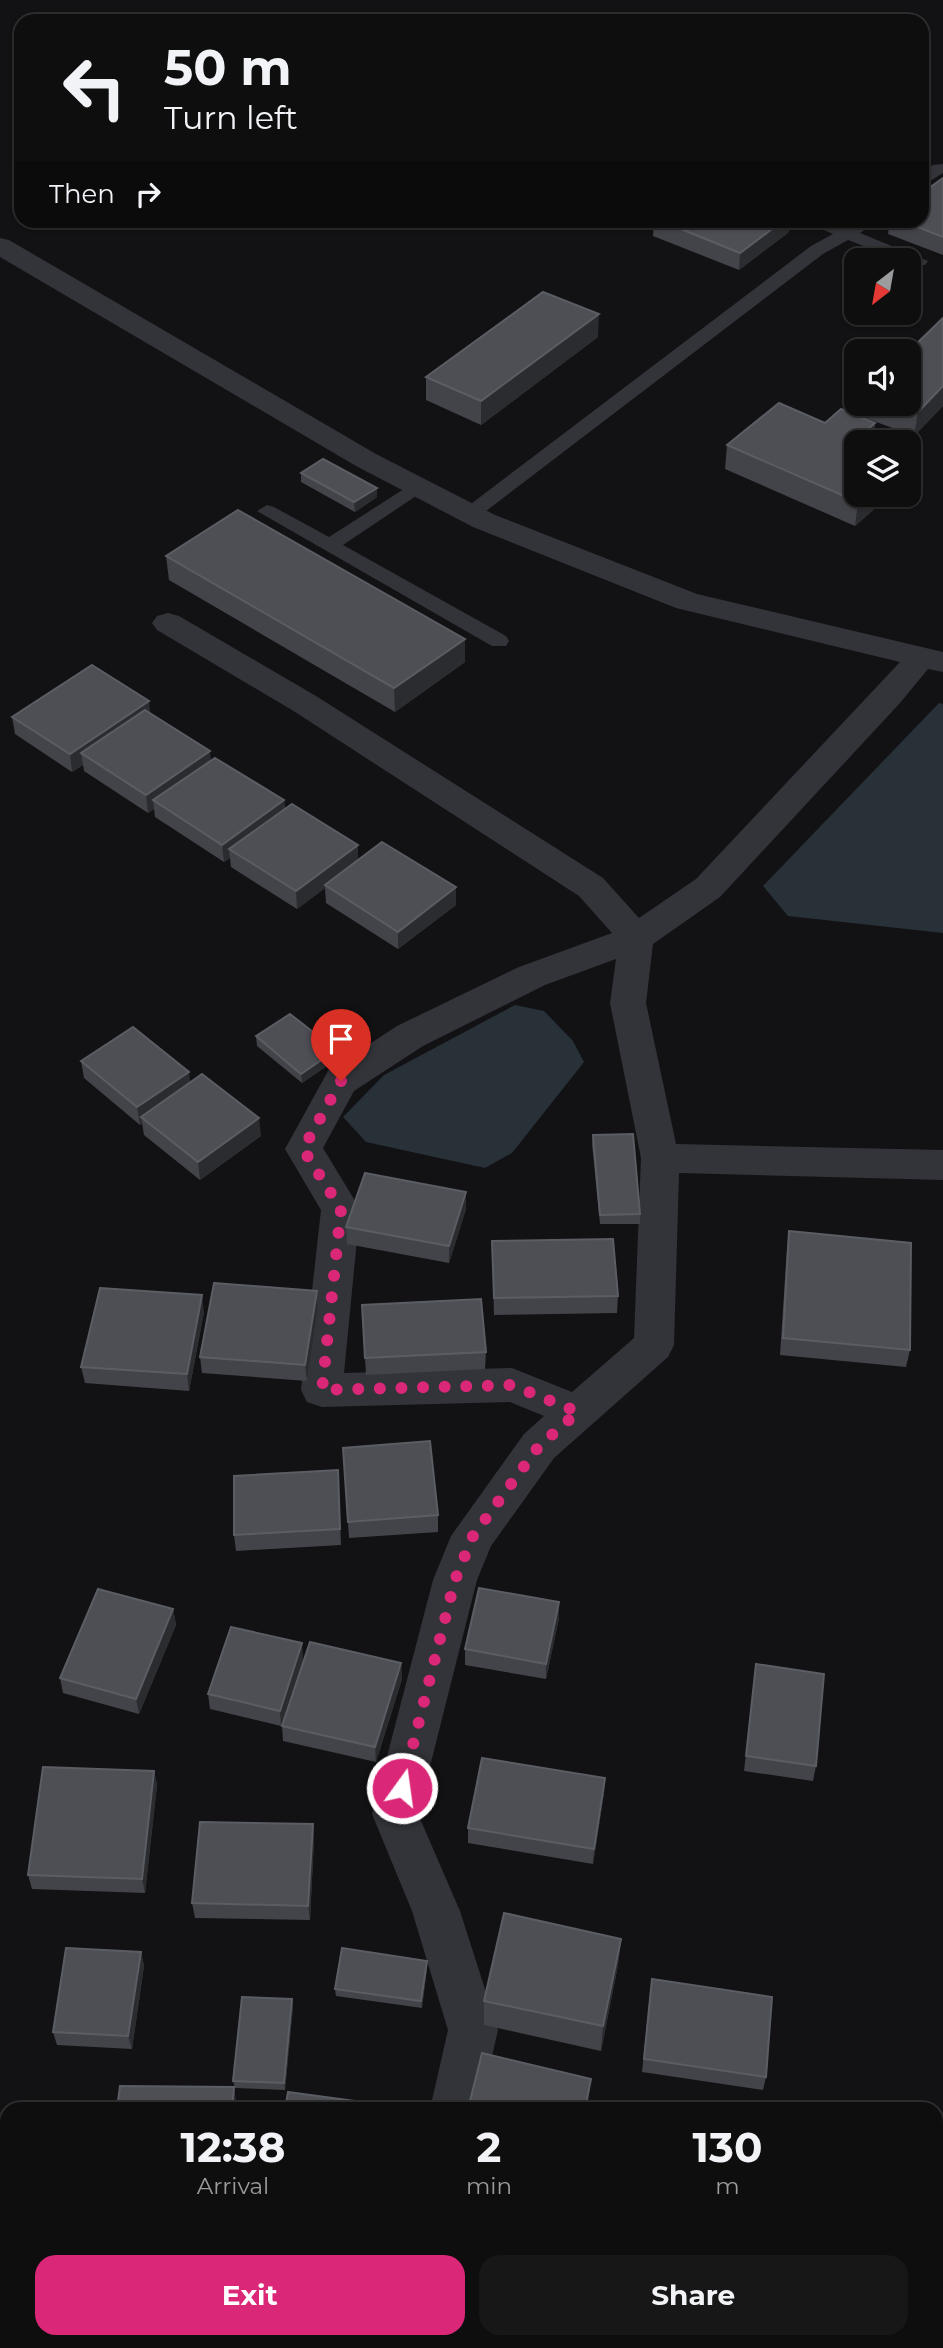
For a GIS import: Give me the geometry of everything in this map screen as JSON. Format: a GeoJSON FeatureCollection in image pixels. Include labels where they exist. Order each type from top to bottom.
{"type":"FeatureCollection","features":[{"type":"Feature","properties":{"kind":"street"},"geometry":{"type":"LineString","coordinates":[[0,246],[354,453],[470,514],[687,600],[932,659]]}},
{"type":"Feature","properties":{"kind":"street"},"geometry":{"type":"LineString","coordinates":[[168,622],[304,703],[591,887],[636,937],[628,1003],[660,1158],[654,1345],[539,1446],[473,1536],[455,1580],[396,1814],[436,1911],[473,2029],[456,2102]]}},
{"type":"Feature","properties":{"kind":"street"},"geometry":{"type":"LineString","coordinates":[[578,1412],[512,1385],[322,1390],[341,1209],[303,1149],[341,1081],[410,1036],[532,976],[636,937],[708,888],[889,696],[932,659]]}},
{"type":"Feature","properties":{"kind":"street"},"geometry":{"type":"LineString","coordinates":[[660,1158],[943,1165]]}},
{"type":"Feature","properties":{"kind":"lane"},"geometry":{"type":"LineString","coordinates":[[929,175],[939,167]]}},
{"type":"Feature","properties":{"kind":"lane"},"geometry":{"type":"LineString","coordinates":[[831,228],[884,248]]}},
{"type":"Feature","properties":{"kind":"lane"},"geometry":{"type":"LineString","coordinates":[[470,514],[817,250],[857,228]]}},
{"type":"Feature","properties":{"kind":"lane"},"geometry":{"type":"LineString","coordinates":[[330,546],[418,486]]}},
{"type":"Feature","properties":{"kind":"lane"},"geometry":{"type":"LineString","coordinates":[[267,511],[499,641]]}},
{"type":"Feature","properties":{"kind":"shaded area"},"geometry":{"type":"Polygon","coordinates":[[[939,703],[943,704],[943,933],[788,916],[763,886],[939,703]]]}},
{"type":"Feature","properties":{"kind":"shaded area"},"geometry":{"type":"Polygon","coordinates":[[[515,1005],[544,1011],[573,1041],[584,1062],[512,1153],[485,1168],[366,1142],[343,1117],[384,1075],[515,1005]]]}},
{"type":"Feature","properties":{"kind":"building"},"geometry":{"type":"Polygon","coordinates":[[[943,178],[943,237],[920,228],[929,228],[929,188],[943,178]]]}},
{"type":"Feature","properties":{"kind":"building"},"geometry":{"type":"Polygon","coordinates":[[[679,228],[773,228],[740,253],[679,228]]]}},
{"type":"Feature","properties":{"kind":"building"},"geometry":{"type":"Polygon","coordinates":[[[543,292],[599,314],[481,401],[426,377],[543,292]]]}},
{"type":"Feature","properties":{"kind":"building"},"geometry":{"type":"Polygon","coordinates":[[[943,318],[943,386],[921,409],[921,339],[943,318]]]}},
{"type":"Feature","properties":{"kind":"building"},"geometry":{"type":"Polygon","coordinates":[[[779,403],[825,423],[841,409],[844,410],[844,416],[858,416],[875,423],[867,430],[844,430],[844,496],[727,445],[779,403]]]}},
{"type":"Feature","properties":{"kind":"building"},"geometry":{"type":"Polygon","coordinates":[[[323,459],[377,488],[354,502],[301,473],[323,459]]]}},
{"type":"Feature","properties":{"kind":"building"},"geometry":{"type":"Polygon","coordinates":[[[238,510],[465,639],[394,688],[166,556],[238,510]]]}},
{"type":"Feature","properties":{"kind":"building"},"geometry":{"type":"Polygon","coordinates":[[[92,665],[149,701],[70,754],[12,717],[92,665]]]}},
{"type":"Feature","properties":{"kind":"building"},"geometry":{"type":"Polygon","coordinates":[[[145,710],[210,751],[146,795],[81,753],[145,710]]]}},
{"type":"Feature","properties":{"kind":"building"},"geometry":{"type":"Polygon","coordinates":[[[215,758],[284,800],[222,845],[153,800],[215,758]]]}},
{"type":"Feature","properties":{"kind":"building"},"geometry":{"type":"Polygon","coordinates":[[[292,804],[358,845],[296,891],[229,849],[292,804]]]}},
{"type":"Feature","properties":{"kind":"building"},"geometry":{"type":"Polygon","coordinates":[[[382,842],[456,887],[398,932],[325,885],[382,842]]]}},
{"type":"Feature","properties":{"kind":"building"},"geometry":{"type":"Polygon","coordinates":[[[290,1014],[336,1050],[301,1074],[256,1036],[290,1014]]]}},
{"type":"Feature","properties":{"kind":"building"},"geometry":{"type":"Polygon","coordinates":[[[133,1027],[189,1072],[137,1107],[81,1061],[133,1027]]]}},
{"type":"Feature","properties":{"kind":"building"},"geometry":{"type":"Polygon","coordinates":[[[202,1074],[259,1118],[198,1162],[141,1117],[202,1074]]]}},
{"type":"Feature","properties":{"kind":"building"},"geometry":{"type":"Polygon","coordinates":[[[633,1134],[640,1214],[600,1215],[593,1135],[633,1134]]]}},
{"type":"Feature","properties":{"kind":"building"},"geometry":{"type":"Polygon","coordinates":[[[365,1173],[466,1192],[449,1246],[346,1227],[365,1173]]]}},
{"type":"Feature","properties":{"kind":"building"},"geometry":{"type":"Polygon","coordinates":[[[789,1231],[911,1243],[910,1350],[783,1338],[789,1231]]]}},
{"type":"Feature","properties":{"kind":"building"},"geometry":{"type":"Polygon","coordinates":[[[613,1239],[618,1296],[494,1298],[492,1241],[613,1239]]]}},
{"type":"Feature","properties":{"kind":"building"},"geometry":{"type":"Polygon","coordinates":[[[214,1283],[317,1291],[305,1365],[200,1357],[214,1283]]]}},
{"type":"Feature","properties":{"kind":"building"},"geometry":{"type":"Polygon","coordinates":[[[100,1288],[202,1295],[187,1374],[81,1367],[100,1288]]]}},
{"type":"Feature","properties":{"kind":"building"},"geometry":{"type":"Polygon","coordinates":[[[481,1299],[486,1352],[365,1358],[362,1305],[481,1299]]]}},
{"type":"Feature","properties":{"kind":"building"},"geometry":{"type":"Polygon","coordinates":[[[430,1441],[438,1515],[348,1522],[343,1448],[430,1441]]]}},
{"type":"Feature","properties":{"kind":"building"},"geometry":{"type":"Polygon","coordinates":[[[338,1470],[340,1529],[234,1535],[234,1476],[338,1470]]]}},
{"type":"Feature","properties":{"kind":"building"},"geometry":{"type":"Polygon","coordinates":[[[479,1588],[559,1602],[546,1664],[465,1649],[479,1588]]]}},
{"type":"Feature","properties":{"kind":"building"},"geometry":{"type":"Polygon","coordinates":[[[98,1589],[173,1609],[136,1699],[60,1678],[98,1589]]]}},
{"type":"Feature","properties":{"kind":"building"},"geometry":{"type":"Polygon","coordinates":[[[231,1627],[302,1643],[280,1711],[208,1694],[231,1627]]]}},
{"type":"Feature","properties":{"kind":"building"},"geometry":{"type":"Polygon","coordinates":[[[310,1642],[401,1663],[375,1747],[282,1726],[310,1642]]]}},
{"type":"Feature","properties":{"kind":"building"},"geometry":{"type":"Polygon","coordinates":[[[756,1664],[824,1674],[816,1766],[746,1756],[756,1664]]]}},
{"type":"Feature","properties":{"kind":"building"},"geometry":{"type":"Polygon","coordinates":[[[482,1758],[605,1778],[594,1849],[468,1828],[482,1758]]]}},
{"type":"Feature","properties":{"kind":"building"},"geometry":{"type":"Polygon","coordinates":[[[43,1767],[154,1771],[142,1879],[28,1875],[43,1767]]]}},
{"type":"Feature","properties":{"kind":"building"},"geometry":{"type":"Polygon","coordinates":[[[200,1822],[313,1824],[308,1906],[192,1903],[200,1822]]]}},
{"type":"Feature","properties":{"kind":"building"},"geometry":{"type":"Polygon","coordinates":[[[504,1913],[621,1939],[603,2026],[484,2001],[504,1913]]]}},
{"type":"Feature","properties":{"kind":"building"},"geometry":{"type":"Polygon","coordinates":[[[66,1948],[141,1952],[128,2036],[53,2032],[66,1948]]]}},
{"type":"Feature","properties":{"kind":"building"},"geometry":{"type":"Polygon","coordinates":[[[342,1948],[427,1961],[421,2001],[335,1989],[342,1948]]]}},
{"type":"Feature","properties":{"kind":"building"},"geometry":{"type":"Polygon","coordinates":[[[652,1979],[772,1997],[766,2077],[644,2059],[652,1979]]]}},
{"type":"Feature","properties":{"kind":"building"},"geometry":{"type":"Polygon","coordinates":[[[242,1997],[292,1999],[284,2083],[233,2081],[242,1997]]]}},
{"type":"Feature","properties":{"kind":"building"},"geometry":{"type":"Polygon","coordinates":[[[482,2053],[591,2079],[586,2102],[470,2102],[482,2053]]]}},
{"type":"Feature","properties":{"kind":"building"},"geometry":{"type":"Polygon","coordinates":[[[120,2086],[234,2087],[233,2102],[118,2102],[120,2086]]]}},
{"type":"Feature","properties":{"kind":"building"},"geometry":{"type":"Polygon","coordinates":[[[288,2092],[362,2102],[286,2102],[288,2092]]]}},
{"type":"Feature","properties":{"kind":"route"},"geometry":{"type":"LineString","coordinates":[[341,1081],[303,1149],[341,1209],[322,1390],[512,1385],[578,1412],[539,1446],[473,1536],[455,1580],[402,1788]]}}]}
